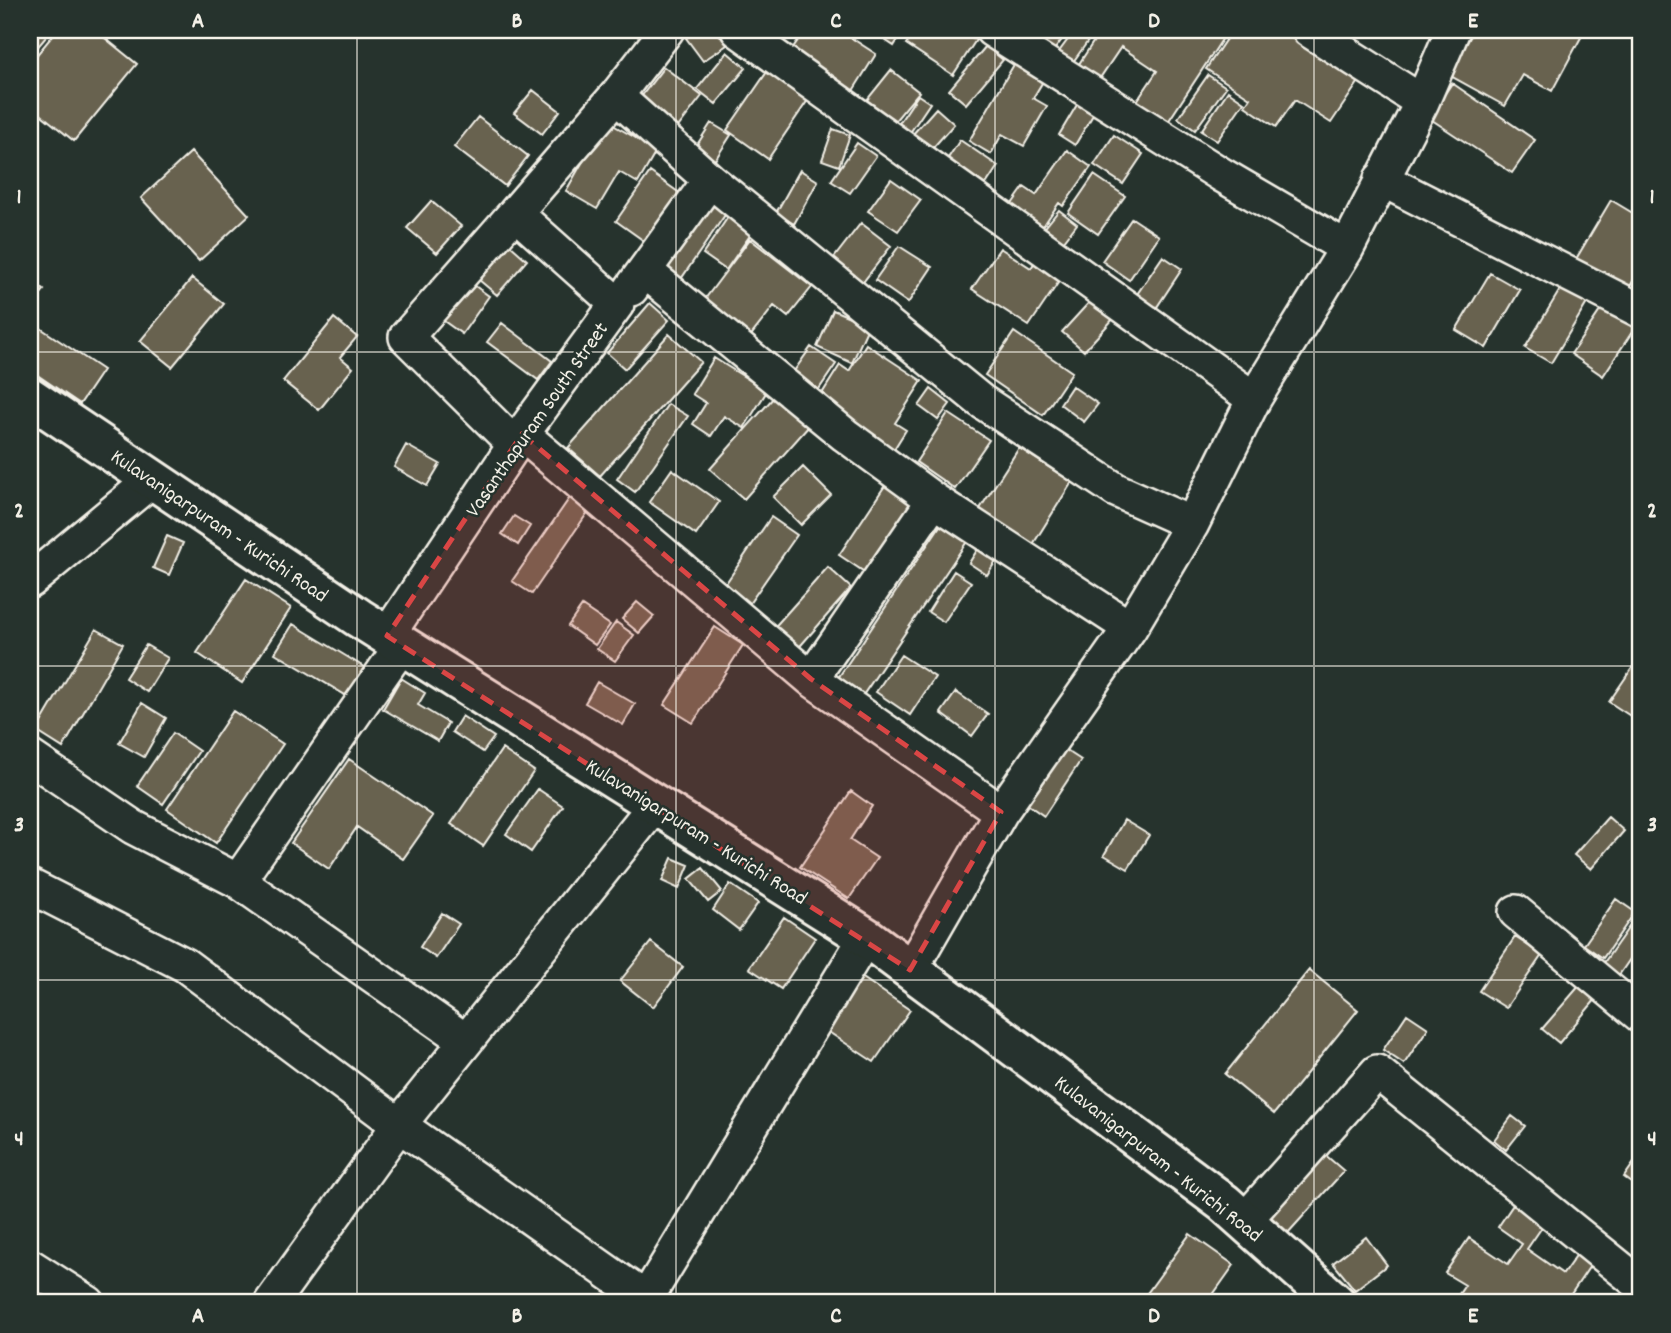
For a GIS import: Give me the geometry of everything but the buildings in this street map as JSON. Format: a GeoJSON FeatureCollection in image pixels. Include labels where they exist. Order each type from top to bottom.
{"type":"FeatureCollection","features":[{"type":"Feature","properties":{"kind":"main road","name":"Kulavanigarpuram - Kurichi Road"},"geometry":{"type":"LineString","coordinates":[[30,397],[395,640],[866,937],[1245,1220],[1336,1303]]}},
{"type":"Feature","properties":{"kind":"street"},"geometry":{"type":"LineString","coordinates":[[667,30],[616,96],[406,337],[518,440],[811,679],[1001,812]]}},
{"type":"Feature","properties":{"kind":"street"},"geometry":{"type":"LineString","coordinates":[[738,30],[1254,399]]}},
{"type":"Feature","properties":{"kind":"street"},"geometry":{"type":"LineString","coordinates":[[992,30],[1222,175],[1347,248]]}},
{"type":"Feature","properties":{"kind":"street"},"geometry":{"type":"LineString","coordinates":[[1310,30],[1422,102]]}},
{"type":"Feature","properties":{"kind":"street"},"geometry":{"type":"LineString","coordinates":[[910,971],[1001,812],[1130,628],[1192,524],[1254,399],[1347,248],[1422,102],[1453,30]]}},
{"type":"Feature","properties":{"kind":"street"},"geometry":{"type":"LineString","coordinates":[[616,96],[710,180],[981,401],[1116,490],[1192,524]]}},
{"type":"Feature","properties":{"kind":"street"},"geometry":{"type":"LineString","coordinates":[[1381,179],[1641,311]]}},
{"type":"Feature","properties":{"kind":"street"},"geometry":{"type":"LineString","coordinates":[[618,304],[710,180]]}},
{"type":"Feature","properties":{"kind":"street","name":"Vasanthapuram South Street"},"geometry":{"type":"LineString","coordinates":[[238,881],[395,640],[518,440],[618,304],[515,212]]}},
{"type":"Feature","properties":{"kind":"street"},"geometry":{"type":"LineString","coordinates":[[645,271],[845,435],[934,500],[1130,628]]}},
{"type":"Feature","properties":{"kind":"street"},"geometry":{"type":"LineString","coordinates":[[30,581],[152,480]]}},
{"type":"Feature","properties":{"kind":"street"},"geometry":{"type":"LineString","coordinates":[[811,679],[934,500]]}},
{"type":"Feature","properties":{"kind":"street"},"geometry":{"type":"LineString","coordinates":[[30,757],[133,827],[238,881],[466,1041]]}},
{"type":"Feature","properties":{"kind":"street"},"geometry":{"type":"LineString","coordinates":[[271,1303],[400,1125],[655,805]]}},
{"type":"Feature","properties":{"kind":"street"},"geometry":{"type":"LineString","coordinates":[[30,886],[186,965],[400,1125],[647,1302],[866,937]]}},
{"type":"Feature","properties":{"kind":"street"},"geometry":{"type":"LineString","coordinates":[[1516,912],[1641,1016]]}},
{"type":"Feature","properties":{"kind":"street"},"geometry":{"type":"LineString","coordinates":[[1245,1220],[1377,1072],[1641,1285]]}},
{"type":"Feature","properties":{"kind":"street"},"geometry":{"type":"LineString","coordinates":[[30,1266],[88,1303]]}},
{"type":"Feature","properties":{"kind":"highlighted area"},"geometry":{"type":"Polygon","coordinates":[[[522,434],[811,679],[1001,812],[910,970],[387,636],[522,434]]]}}]}
